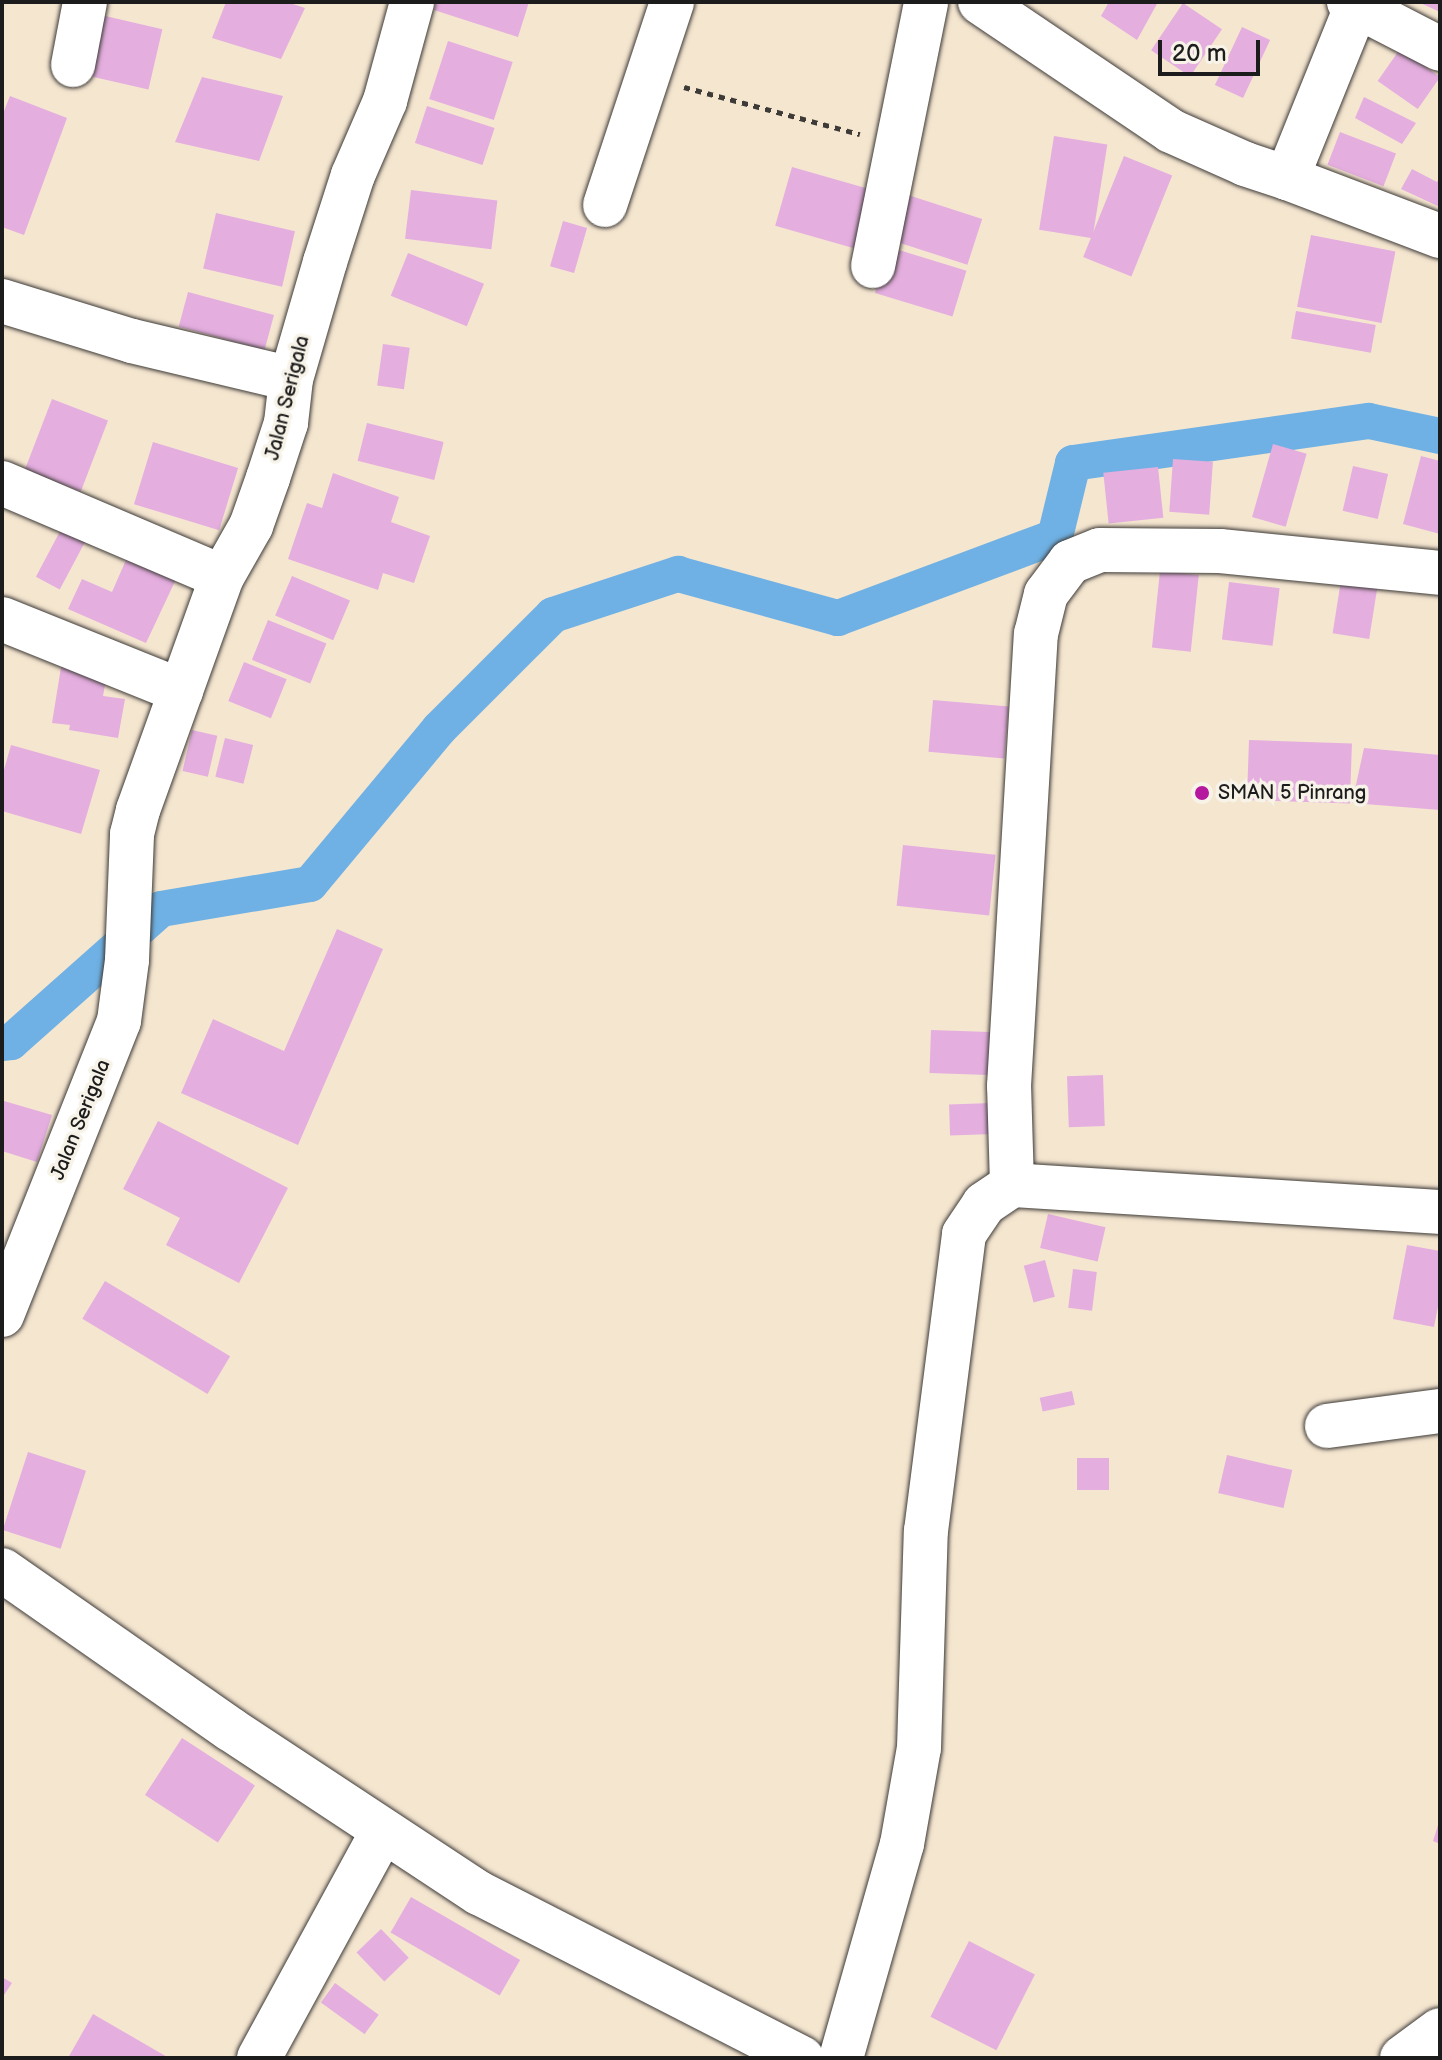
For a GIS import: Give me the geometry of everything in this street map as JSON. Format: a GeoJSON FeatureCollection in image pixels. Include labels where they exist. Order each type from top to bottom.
{"type":"FeatureCollection","features":[{"type":"Feature","properties":{"kind":"street"},"geometry":{"type":"LineString","coordinates":[[73,65],[85,2]]}},
{"type":"Feature","properties":{"kind":"street","name":"Jalan Serigala"},"geometry":{"type":"LineString","coordinates":[[2,1315],[119,1021],[132,834],[222,577],[251,526],[268,478],[286,423],[291,379],[353,175],[385,101],[412,2]]}},
{"type":"Feature","properties":{"kind":"street"},"geometry":{"type":"LineString","coordinates":[[605,205],[672,2]]}},
{"type":"Feature","properties":{"kind":"street"},"geometry":{"type":"LineString","coordinates":[[873,266],[900,144],[926,2]]}},
{"type":"Feature","properties":{"kind":"street"},"geometry":{"type":"LineString","coordinates":[[980,2],[1171,131],[1245,164],[1440,236]]}},
{"type":"Feature","properties":{"kind":"street"},"geometry":{"type":"LineString","coordinates":[[1287,178],[1354,3],[1440,49]]}},
{"type":"Feature","properties":{"kind":"street"},"geometry":{"type":"LineString","coordinates":[[2,301],[132,341],[291,379]]}},
{"type":"Feature","properties":{"kind":"street"},"geometry":{"type":"LineString","coordinates":[[2,483],[222,577]]}},
{"type":"Feature","properties":{"kind":"street"},"geometry":{"type":"LineString","coordinates":[[1012,1185],[1009,1086],[1036,634],[1046,594],[1070,562],[1100,550],[1220,551],[1440,573]]}},
{"type":"Feature","properties":{"kind":"street"},"geometry":{"type":"LineString","coordinates":[[2,619],[181,691]]}},
{"type":"Feature","properties":{"kind":"street"},"geometry":{"type":"LineString","coordinates":[[841,2058],[902,1844],[919,1748],[926,1531],[964,1234],[984,1204],[1012,1185],[1440,1212]]}},
{"type":"Feature","properties":{"kind":"street"},"geometry":{"type":"LineString","coordinates":[[1327,1426],[1440,1411]]}},
{"type":"Feature","properties":{"kind":"street"},"geometry":{"type":"LineString","coordinates":[[2,1570],[382,1832],[492,1899],[802,2058]]}},
{"type":"Feature","properties":{"kind":"street"},"geometry":{"type":"LineString","coordinates":[[259,2058],[382,1832]]}},
{"type":"Feature","properties":{"kind":"street"},"geometry":{"type":"LineString","coordinates":[[1402,2058],[1440,2030]]}},
{"type":"Feature","properties":{"kind":"path"},"geometry":{"type":"LineString","coordinates":[[647,77],[900,144]]}},
{"type":"Feature","properties":{"kind":"building"},"geometry":{"type":"Polygon","coordinates":[[[226,2],[287,2],[305,8],[281,59],[212,38],[226,2]]]}},
{"type":"Feature","properties":{"kind":"building"},"geometry":{"type":"Polygon","coordinates":[[[436,2],[529,2],[518,37],[434,10],[436,2]]]}},
{"type":"Feature","properties":{"kind":"building"},"geometry":{"type":"Polygon","coordinates":[[[1109,2],[1158,2],[1137,40],[1101,16],[1109,2]]]}},
{"type":"Feature","properties":{"kind":"building"},"geometry":{"type":"Polygon","coordinates":[[[1418,2],[1440,2],[1440,12],[1418,2]]]}},
{"type":"Feature","properties":{"kind":"building"},"geometry":{"type":"Polygon","coordinates":[[[1183,3],[1222,29],[1190,77],[1151,50],[1183,3]]]}},
{"type":"Feature","properties":{"kind":"building"},"geometry":{"type":"Polygon","coordinates":[[[101,15],[162,29],[148,90],[87,75],[101,15]]]}},
{"type":"Feature","properties":{"kind":"building"},"geometry":{"type":"Polygon","coordinates":[[[1242,27],[1270,40],[1243,98],[1215,85],[1242,27]]]}},
{"type":"Feature","properties":{"kind":"building"},"geometry":{"type":"Polygon","coordinates":[[[448,41],[513,62],[494,120],[429,99],[448,41]]]}},
{"type":"Feature","properties":{"kind":"building"},"geometry":{"type":"Polygon","coordinates":[[[1400,49],[1440,77],[1418,109],[1378,81],[1400,49]]]}},
{"type":"Feature","properties":{"kind":"building"},"geometry":{"type":"Polygon","coordinates":[[[202,77],[283,96],[259,161],[175,142],[202,77]]]}},
{"type":"Feature","properties":{"kind":"building"},"geometry":{"type":"Polygon","coordinates":[[[10,96],[67,118],[24,235],[2,227],[2,116],[10,96]]]}},
{"type":"Feature","properties":{"kind":"building"},"geometry":{"type":"Polygon","coordinates":[[[1364,97],[1416,123],[1402,144],[1355,118],[1364,97]]]}},
{"type":"Feature","properties":{"kind":"building"},"geometry":{"type":"Polygon","coordinates":[[[427,106],[495,128],[482,165],[415,143],[427,106]]]}},
{"type":"Feature","properties":{"kind":"building"},"geometry":{"type":"Polygon","coordinates":[[[1340,132],[1396,154],[1383,186],[1327,165],[1340,132]]]}},
{"type":"Feature","properties":{"kind":"building"},"geometry":{"type":"Polygon","coordinates":[[[1054,136],[1107,144],[1092,238],[1039,230],[1054,136]]]}},
{"type":"Feature","properties":{"kind":"building"},"geometry":{"type":"Polygon","coordinates":[[[1124,156],[1172,175],[1131,277],[1083,257],[1124,156]]]}},
{"type":"Feature","properties":{"kind":"building"},"geometry":{"type":"Polygon","coordinates":[[[792,167],[879,192],[863,251],[775,226],[792,167]]]}},
{"type":"Feature","properties":{"kind":"building"},"geometry":{"type":"Polygon","coordinates":[[[1412,169],[1437,182],[1440,176],[1440,207],[1401,189],[1412,169]]]}},
{"type":"Feature","properties":{"kind":"building"},"geometry":{"type":"Polygon","coordinates":[[[411,190],[497,201],[491,249],[405,239],[411,190]]]}},
{"type":"Feature","properties":{"kind":"building"},"geometry":{"type":"Polygon","coordinates":[[[908,195],[982,219],[967,265],[893,241],[908,195]]]}},
{"type":"Feature","properties":{"kind":"building"},"geometry":{"type":"Polygon","coordinates":[[[216,213],[295,231],[282,287],[203,269],[216,213]]]}},
{"type":"Feature","properties":{"kind":"building"},"geometry":{"type":"Polygon","coordinates":[[[563,221],[587,228],[574,273],[550,266],[563,221]]]}},
{"type":"Feature","properties":{"kind":"building"},"geometry":{"type":"Polygon","coordinates":[[[1311,235],[1395,251],[1381,323],[1297,307],[1311,235]]]}},
{"type":"Feature","properties":{"kind":"building"},"geometry":{"type":"Polygon","coordinates":[[[889,247],[966,271],[952,317],[875,293],[889,247]]]}},
{"type":"Feature","properties":{"kind":"building"},"geometry":{"type":"Polygon","coordinates":[[[408,253],[484,284],[467,326],[391,296],[408,253]]]}},
{"type":"Feature","properties":{"kind":"building"},"geometry":{"type":"Polygon","coordinates":[[[188,292],[274,315],[265,350],[179,327],[188,292]]]}},
{"type":"Feature","properties":{"kind":"building"},"geometry":{"type":"Polygon","coordinates":[[[1296,311],[1376,325],[1371,353],[1291,339],[1296,311]]]}},
{"type":"Feature","properties":{"kind":"building"},"geometry":{"type":"Polygon","coordinates":[[[383,344],[410,348],[404,389],[377,386],[383,344]]]}},
{"type":"Feature","properties":{"kind":"building"},"geometry":{"type":"Polygon","coordinates":[[[52,399],[108,421],[81,491],[25,470],[52,399]]]}},
{"type":"Feature","properties":{"kind":"building"},"geometry":{"type":"Polygon","coordinates":[[[367,423],[444,442],[434,480],[358,461],[367,423]]]}},
{"type":"Feature","properties":{"kind":"building"},"geometry":{"type":"Polygon","coordinates":[[[153,442],[238,468],[219,530],[134,504],[153,442]]]}},
{"type":"Feature","properties":{"kind":"building"},"geometry":{"type":"Polygon","coordinates":[[[1273,444],[1307,454],[1286,527],[1252,517],[1273,444]]]}},
{"type":"Feature","properties":{"kind":"building"},"geometry":{"type":"Polygon","coordinates":[[[1421,456],[1440,461],[1440,534],[1403,524],[1421,456]]]}},
{"type":"Feature","properties":{"kind":"building"},"geometry":{"type":"Polygon","coordinates":[[[1173,459],[1213,462],[1209,515],[1169,512],[1173,459]]]}},
{"type":"Feature","properties":{"kind":"building"},"geometry":{"type":"Polygon","coordinates":[[[1353,466],[1388,474],[1378,519],[1343,511],[1353,466]]]}},
{"type":"Feature","properties":{"kind":"building"},"geometry":{"type":"Polygon","coordinates":[[[1158,467],[1163,518],[1109,523],[1103,473],[1158,467]]]}},
{"type":"Feature","properties":{"kind":"building"},"geometry":{"type":"Polygon","coordinates":[[[333,473],[399,497],[391,522],[430,536],[414,583],[383,573],[378,590],[288,559],[307,503],[322,508],[333,473]]]}},
{"type":"Feature","properties":{"kind":"building"},"geometry":{"type":"Polygon","coordinates":[[[65,522],[89,535],[60,589],[36,577],[65,522]]]}},
{"type":"Feature","properties":{"kind":"building"},"geometry":{"type":"Polygon","coordinates":[[[129,553],[178,575],[146,643],[68,609],[82,579],[112,592],[129,553]]]}},
{"type":"Feature","properties":{"kind":"building"},"geometry":{"type":"Polygon","coordinates":[[[1160,571],[1199,575],[1191,652],[1152,648],[1160,571]]]}},
{"type":"Feature","properties":{"kind":"building"},"geometry":{"type":"Polygon","coordinates":[[[1342,574],[1379,580],[1369,639],[1333,633],[1342,574]]]}},
{"type":"Feature","properties":{"kind":"building"},"geometry":{"type":"Polygon","coordinates":[[[292,576],[350,601],[333,640],[275,616],[292,576]]]}},
{"type":"Feature","properties":{"kind":"building"},"geometry":{"type":"Polygon","coordinates":[[[1229,582],[1280,588],[1273,646],[1222,640],[1229,582]]]}},
{"type":"Feature","properties":{"kind":"building"},"geometry":{"type":"Polygon","coordinates":[[[268,620],[326,644],[310,683],[252,660],[268,620]]]}},
{"type":"Feature","properties":{"kind":"building"},"geometry":{"type":"Polygon","coordinates":[[[62,661],[108,668],[103,696],[125,699],[118,738],[69,730],[70,725],[52,723],[62,661]]]}},
{"type":"Feature","properties":{"kind":"building"},"geometry":{"type":"Polygon","coordinates":[[[244,662],[287,679],[271,718],[228,701],[244,662]]]}},
{"type":"Feature","properties":{"kind":"building"},"geometry":{"type":"Polygon","coordinates":[[[933,700],[1009,707],[1004,758],[928,752],[933,700]]]}},
{"type":"Feature","properties":{"kind":"building"},"geometry":{"type":"Polygon","coordinates":[[[192,730],[217,736],[208,777],[183,771],[192,730]]]}},
{"type":"Feature","properties":{"kind":"building"},"geometry":{"type":"Polygon","coordinates":[[[225,738],[253,745],[243,784],[215,777],[225,738]]]}},
{"type":"Feature","properties":{"kind":"building"},"geometry":{"type":"Polygon","coordinates":[[[1249,740],[1352,744],[1350,804],[1247,800],[1249,740]]]}},
{"type":"Feature","properties":{"kind":"building"},"geometry":{"type":"Polygon","coordinates":[[[11,745],[100,770],[81,834],[2,811],[2,777],[11,745]]]}},
{"type":"Feature","properties":{"kind":"building"},"geometry":{"type":"Polygon","coordinates":[[[1364,748],[1440,755],[1440,810],[1352,803],[1364,748]]]}},
{"type":"Feature","properties":{"kind":"building"},"geometry":{"type":"Polygon","coordinates":[[[903,845],[995,855],[989,915],[897,906],[903,845]]]}},
{"type":"Feature","properties":{"kind":"building"},"geometry":{"type":"Polygon","coordinates":[[[337,929],[383,949],[298,1145],[181,1093],[213,1019],[284,1051],[337,929]]]}},
{"type":"Feature","properties":{"kind":"building"},"geometry":{"type":"Polygon","coordinates":[[[931,1030],[997,1032],[995,1075],[929,1073],[931,1030]]]}},
{"type":"Feature","properties":{"kind":"building"},"geometry":{"type":"Polygon","coordinates":[[[1103,1075],[1105,1126],[1069,1127],[1067,1076],[1103,1075]]]}},
{"type":"Feature","properties":{"kind":"building"},"geometry":{"type":"Polygon","coordinates":[[[4,1101],[52,1115],[37,1162],[2,1151],[4,1101]]]}},
{"type":"Feature","properties":{"kind":"building"},"geometry":{"type":"Polygon","coordinates":[[[992,1103],[993,1134],[950,1135],[949,1105],[992,1103]]]}},
{"type":"Feature","properties":{"kind":"building"},"geometry":{"type":"Polygon","coordinates":[[[158,1121],[288,1188],[239,1283],[166,1245],[180,1218],[123,1189],[158,1121]]]}},
{"type":"Feature","properties":{"kind":"building"},"geometry":{"type":"Polygon","coordinates":[[[1048,1214],[1105,1227],[1098,1261],[1040,1248],[1048,1214]]]}},
{"type":"Feature","properties":{"kind":"building"},"geometry":{"type":"Polygon","coordinates":[[[1407,1245],[1440,1251],[1440,1296],[1434,1327],[1393,1319],[1407,1245]]]}},
{"type":"Feature","properties":{"kind":"building"},"geometry":{"type":"Polygon","coordinates":[[[1045,1260],[1055,1297],[1034,1302],[1024,1266],[1045,1260]]]}},
{"type":"Feature","properties":{"kind":"building"},"geometry":{"type":"Polygon","coordinates":[[[1073,1269],[1097,1272],[1092,1311],[1068,1308],[1073,1269]]]}},
{"type":"Feature","properties":{"kind":"building"},"geometry":{"type":"Polygon","coordinates":[[[105,1281],[230,1356],[207,1394],[82,1319],[105,1281]]]}},
{"type":"Feature","properties":{"kind":"building"},"geometry":{"type":"Polygon","coordinates":[[[1072,1391],[1075,1405],[1043,1412],[1040,1398],[1072,1391]]]}},
{"type":"Feature","properties":{"kind":"building"},"geometry":{"type":"Polygon","coordinates":[[[28,1452],[86,1471],[61,1549],[3,1530],[28,1452]]]}},
{"type":"Feature","properties":{"kind":"building"},"geometry":{"type":"Polygon","coordinates":[[[1227,1455],[1292,1470],[1284,1508],[1218,1493],[1227,1455]]]}},
{"type":"Feature","properties":{"kind":"building"},"geometry":{"type":"Polygon","coordinates":[[[1077,1458],[1109,1458],[1109,1490],[1077,1490],[1077,1458]]]}},
{"type":"Feature","properties":{"kind":"building"},"geometry":{"type":"Polygon","coordinates":[[[182,1738],[255,1785],[218,1842],[145,1795],[182,1738]]]}},
{"type":"Feature","properties":{"kind":"building"},"geometry":{"type":"Polygon","coordinates":[[[1440,1819],[1440,1844],[1433,1841],[1440,1819]]]}},
{"type":"Feature","properties":{"kind":"building"},"geometry":{"type":"Polygon","coordinates":[[[411,1897],[520,1960],[500,1996],[390,1933],[411,1897]]]}},
{"type":"Feature","properties":{"kind":"building"},"geometry":{"type":"Polygon","coordinates":[[[381,1929],[409,1958],[384,1981],[357,1953],[381,1929]]]}},
{"type":"Feature","properties":{"kind":"building"},"geometry":{"type":"Polygon","coordinates":[[[969,1941],[1035,1975],[996,2050],[930,2017],[969,1941]]]}},
{"type":"Feature","properties":{"kind":"building"},"geometry":{"type":"Polygon","coordinates":[[[2,1977],[12,1983],[2,1998],[2,1977]]]}},
{"type":"Feature","properties":{"kind":"building"},"geometry":{"type":"Polygon","coordinates":[[[335,1983],[379,2015],[365,2034],[321,2002],[335,1983]]]}},
{"type":"Feature","properties":{"kind":"building"},"geometry":{"type":"Polygon","coordinates":[[[93,2014],[169,2058],[68,2058],[93,2014]]]}},
{"type":"Feature","properties":{"kind":"waterway"},"geometry":{"type":"LineString","coordinates":[[2,1043],[11,1042],[161,909],[310,884],[439,729],[553,615],[678,574],[838,618],[1055,537],[1073,463],[1369,421],[1440,436]]}},
{"type":"Feature","properties":{"kind":"place","name":"SMAN 5 Pinrang"},"geometry":{"type":"Point","coordinates":[1202,793]}}]}
